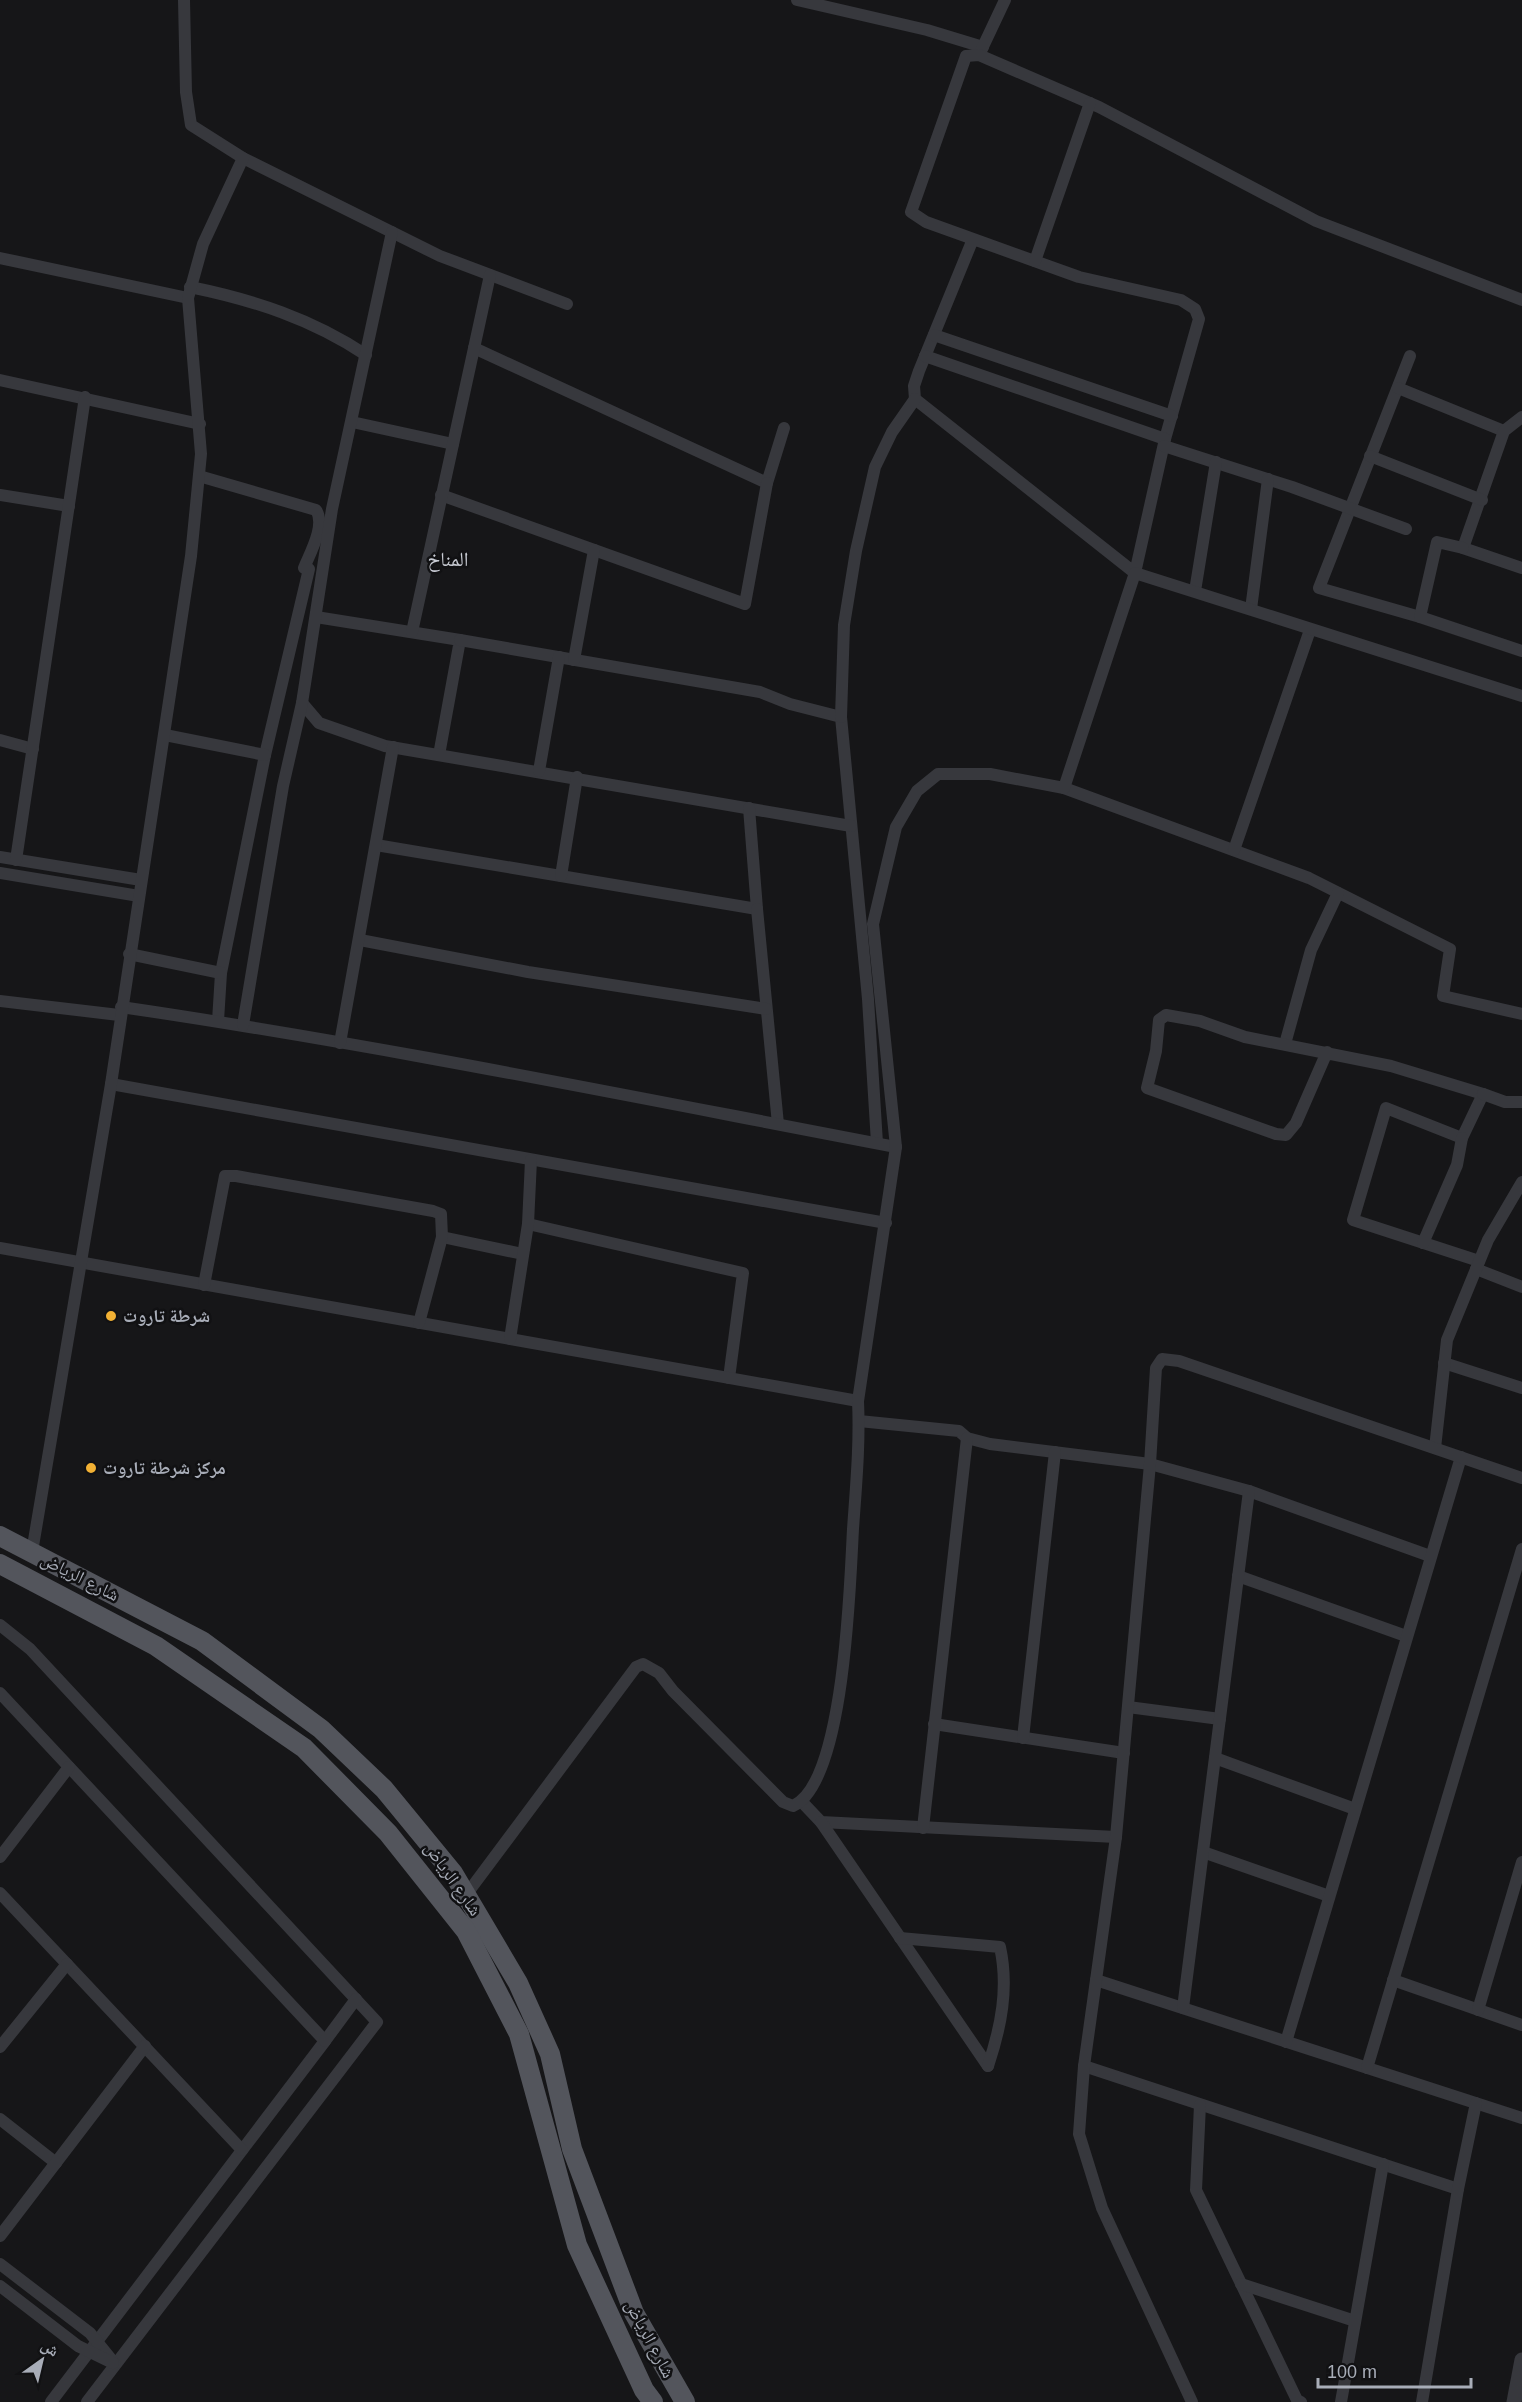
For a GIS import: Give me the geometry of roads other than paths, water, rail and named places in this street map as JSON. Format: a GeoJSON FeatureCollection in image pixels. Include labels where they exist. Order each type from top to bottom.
{"type":"FeatureCollection","features":[{"type":"Feature","properties":{"kind":"main road","name":"شارع الرياض"},"geometry":{"type":"LineString","coordinates":[[0,1536],[202,1641],[321,1729],[384,1789],[453,1873],[518,1983],[550,2054],[572,2149],[634,2313],[685,2402]]}},
{"type":"Feature","properties":{"kind":"main road","name":"شارع الرياض"},"geometry":{"type":"LineString","coordinates":[[0,1564],[156,1646],[304,1748],[388,1833],[466,1931],[519,2034],[577,2245],[644,2390],[653,2402]]}},
{"type":"Feature","properties":{"kind":"street"},"geometry":{"type":"LineString","coordinates":[[184,0],[186,92],[191,125],[243,158],[440,256],[567,304]]}},
{"type":"Feature","properties":{"kind":"street"},"geometry":{"type":"LineString","coordinates":[[797,0],[927,30],[981,51],[1090,104],[1316,221],[1522,300]]}},
{"type":"Feature","properties":{"kind":"street"},"geometry":{"type":"LineString","coordinates":[[1005,0],[981,51],[966,56],[961,66],[911,212],[926,222],[1079,276],[1181,300],[1194,309],[1199,319],[1165,442],[1135,573],[1064,788]]}},
{"type":"Feature","properties":{"kind":"street"},"geometry":{"type":"LineString","coordinates":[[1035,261],[1090,104]]}},
{"type":"Feature","properties":{"kind":"street"},"geometry":{"type":"LineString","coordinates":[[32,1552],[111,1084],[120,1011],[165,735],[191,556],[199,476],[200,424],[189,293],[204,244],[243,158]]}},
{"type":"Feature","properties":{"kind":"street"},"geometry":{"type":"LineString","coordinates":[[243,1026],[284,786],[302,703],[332,509],[392,232]]}},
{"type":"Feature","properties":{"kind":"street"},"geometry":{"type":"LineString","coordinates":[[877,1143],[868,999],[841,717],[844,625],[856,551],[875,467],[892,432],[915,399],[914,386],[973,239]]}},
{"type":"Feature","properties":{"kind":"street"},"geometry":{"type":"LineString","coordinates":[[0,258],[189,293],[247,299],[292,315],[345,341],[366,355]]}},
{"type":"Feature","properties":{"kind":"street"},"geometry":{"type":"LineString","coordinates":[[412,632],[490,275]]}},
{"type":"Feature","properties":{"kind":"street"},"geometry":{"type":"LineString","coordinates":[[934,335],[1172,416]]}},
{"type":"Feature","properties":{"kind":"street"},"geometry":{"type":"LineString","coordinates":[[474,348],[767,483]]}},
{"type":"Feature","properties":{"kind":"street"},"geometry":{"type":"LineString","coordinates":[[925,356],[1406,529]]}},
{"type":"Feature","properties":{"kind":"street"},"geometry":{"type":"LineString","coordinates":[[1410,356],[1319,588],[1420,617],[1522,651]]}},
{"type":"Feature","properties":{"kind":"street"},"geometry":{"type":"LineString","coordinates":[[0,380],[200,424]]}},
{"type":"Feature","properties":{"kind":"street"},"geometry":{"type":"LineString","coordinates":[[1398,388],[1504,431]]}},
{"type":"Feature","properties":{"kind":"street"},"geometry":{"type":"LineString","coordinates":[[16,860],[85,398]]}},
{"type":"Feature","properties":{"kind":"street"},"geometry":{"type":"LineString","coordinates":[[915,399],[1135,573],[1522,696]]}},
{"type":"Feature","properties":{"kind":"street"},"geometry":{"type":"LineString","coordinates":[[1463,548],[1482,500],[1504,431],[1522,417]]}},
{"type":"Feature","properties":{"kind":"street"},"geometry":{"type":"LineString","coordinates":[[352,422],[453,444]]}},
{"type":"Feature","properties":{"kind":"street"},"geometry":{"type":"LineString","coordinates":[[441,495],[745,604],[767,483],[784,428]]}},
{"type":"Feature","properties":{"kind":"street"},"geometry":{"type":"LineString","coordinates":[[1370,456],[1482,500]]}},
{"type":"Feature","properties":{"kind":"street"},"geometry":{"type":"LineString","coordinates":[[1195,591],[1216,462]]}},
{"type":"Feature","properties":{"kind":"street"},"geometry":{"type":"LineString","coordinates":[[199,476],[316,510],[320,515],[318,529],[304,568],[309,569],[266,754],[221,973],[218,1021]]}},
{"type":"Feature","properties":{"kind":"street"},"geometry":{"type":"LineString","coordinates":[[1251,609],[1269,479]]}},
{"type":"Feature","properties":{"kind":"street"},"geometry":{"type":"LineString","coordinates":[[0,495],[69,506]]}},
{"type":"Feature","properties":{"kind":"street"},"geometry":{"type":"LineString","coordinates":[[1420,617],[1437,542],[1463,548],[1522,568]]}},
{"type":"Feature","properties":{"kind":"street"},"geometry":{"type":"LineString","coordinates":[[574,660],[594,550]]}},
{"type":"Feature","properties":{"kind":"street"},"geometry":{"type":"LineString","coordinates":[[316,617],[760,692],[790,704],[841,717]]}},
{"type":"Feature","properties":{"kind":"street"},"geometry":{"type":"LineString","coordinates":[[1234,850],[1310,630]]}},
{"type":"Feature","properties":{"kind":"street"},"geometry":{"type":"LineString","coordinates":[[439,754],[460,640]]}},
{"type":"Feature","properties":{"kind":"street"},"geometry":{"type":"LineString","coordinates":[[539,771],[559,657]]}},
{"type":"Feature","properties":{"kind":"street"},"geometry":{"type":"LineString","coordinates":[[302,703],[319,723],[393,747],[850,826]]}},
{"type":"Feature","properties":{"kind":"street"},"geometry":{"type":"LineString","coordinates":[[165,735],[266,754]]}},
{"type":"Feature","properties":{"kind":"street"},"geometry":{"type":"LineString","coordinates":[[0,740],[33,749]]}},
{"type":"Feature","properties":{"kind":"street"},"geometry":{"type":"LineString","coordinates":[[340,1043],[393,747]]}},
{"type":"Feature","properties":{"kind":"street"},"geometry":{"type":"LineString","coordinates":[[466,1895],[636,1667],[643,1664],[659,1673],[673,1691],[783,1802],[794,1806],[802,1802],[821,1771],[834,1728],[847,1632],[859,1421],[858,1401],[896,1147],[873,924],[896,827],[917,791],[938,774],[990,774],[1064,788],[1234,850],[1309,878],[1450,949],[1443,996],[1522,1014]]}},
{"type":"Feature","properties":{"kind":"street"},"geometry":{"type":"LineString","coordinates":[[561,876],[577,777]]}},
{"type":"Feature","properties":{"kind":"street"},"geometry":{"type":"LineString","coordinates":[[749,808],[778,1124]]}},
{"type":"Feature","properties":{"kind":"street"},"geometry":{"type":"LineString","coordinates":[[376,845],[757,909]]}},
{"type":"Feature","properties":{"kind":"street"},"geometry":{"type":"LineString","coordinates":[[0,857],[141,880]]}},
{"type":"Feature","properties":{"kind":"street"},"geometry":{"type":"LineString","coordinates":[[0,873],[139,896]]}},
{"type":"Feature","properties":{"kind":"street"},"geometry":{"type":"LineString","coordinates":[[1285,1044],[1311,950],[1338,893]]}},
{"type":"Feature","properties":{"kind":"street"},"geometry":{"type":"LineString","coordinates":[[360,939],[528,972],[766,1009]]}},
{"type":"Feature","properties":{"kind":"street"},"geometry":{"type":"LineString","coordinates":[[129,954],[221,973]]}},
{"type":"Feature","properties":{"kind":"street"},"geometry":{"type":"LineString","coordinates":[[0,1001],[218,1021],[896,1147]]}},
{"type":"Feature","properties":{"kind":"street"},"geometry":{"type":"LineString","coordinates":[[1327,1052],[1296,1124],[1286,1135],[1276,1134],[1147,1088],[1156,1051],[1159,1020],[1166,1016],[1200,1021],[1245,1037],[1327,1052],[1391,1066],[1505,1102],[1522,1102]]}},
{"type":"Feature","properties":{"kind":"street"},"geometry":{"type":"LineString","coordinates":[[111,1084],[886,1223]]}},
{"type":"Feature","properties":{"kind":"street"},"geometry":{"type":"LineString","coordinates":[[1423,1243],[1457,1165],[1462,1138],[1483,1095]]}},
{"type":"Feature","properties":{"kind":"street"},"geometry":{"type":"LineString","coordinates":[[1462,1138],[1386,1108],[1353,1221],[1423,1243],[1478,1265],[1522,1287]]}},
{"type":"Feature","properties":{"kind":"street"},"geometry":{"type":"LineString","coordinates":[[510,1339],[528,1224],[531,1160]]}},
{"type":"Feature","properties":{"kind":"street"},"geometry":{"type":"LineString","coordinates":[[204,1285],[225,1176],[236,1176],[441,1214],[442,1237],[419,1323]]}},
{"type":"Feature","properties":{"kind":"street"},"geometry":{"type":"LineString","coordinates":[[1435,1448],[1447,1340],[1488,1240],[1517,1200],[1522,1182]]}},
{"type":"Feature","properties":{"kind":"street"},"geometry":{"type":"LineString","coordinates":[[528,1224],[743,1273],[729,1378]]}},
{"type":"Feature","properties":{"kind":"street"},"geometry":{"type":"LineString","coordinates":[[442,1237],[523,1254]]}},
{"type":"Feature","properties":{"kind":"street"},"geometry":{"type":"LineString","coordinates":[[0,1248],[858,1401]]}},
{"type":"Feature","properties":{"kind":"street"},"geometry":{"type":"LineString","coordinates":[[1192,2402],[1102,2208],[1079,2134],[1084,2066],[1116,1837],[1150,1464],[1156,1368],[1162,1359],[1179,1361],[1522,1478]]}},
{"type":"Feature","properties":{"kind":"street"},"geometry":{"type":"LineString","coordinates":[[1444,1363],[1522,1388]]}},
{"type":"Feature","properties":{"kind":"street"},"geometry":{"type":"LineString","coordinates":[[859,1421],[959,1431],[967,1438],[990,1444],[1150,1464],[1249,1491],[1431,1556]]}},
{"type":"Feature","properties":{"kind":"street"},"geometry":{"type":"LineString","coordinates":[[923,1828],[967,1438]]}},
{"type":"Feature","properties":{"kind":"street"},"geometry":{"type":"LineString","coordinates":[[1023,1738],[1055,1452]]}},
{"type":"Feature","properties":{"kind":"street"},"geometry":{"type":"LineString","coordinates":[[1286,2042],[1461,1457]]}},
{"type":"Feature","properties":{"kind":"street"},"geometry":{"type":"LineString","coordinates":[[1183,2008],[1249,1491]]}},
{"type":"Feature","properties":{"kind":"street"},"geometry":{"type":"LineString","coordinates":[[1367,2068],[1518,1579],[1522,1549]]}},
{"type":"Feature","properties":{"kind":"street"},"geometry":{"type":"LineString","coordinates":[[1238,1576],[1407,1636]]}},
{"type":"Feature","properties":{"kind":"street"},"geometry":{"type":"LineString","coordinates":[[0,1625],[30,1649],[377,2022],[87,2402]]}},
{"type":"Feature","properties":{"kind":"street"},"geometry":{"type":"LineString","coordinates":[[0,1693],[325,2041]]}},
{"type":"Feature","properties":{"kind":"street"},"geometry":{"type":"LineString","coordinates":[[1128,1707],[1220,1719]]}},
{"type":"Feature","properties":{"kind":"street"},"geometry":{"type":"LineString","coordinates":[[934,1724],[1124,1753]]}},
{"type":"Feature","properties":{"kind":"street"},"geometry":{"type":"LineString","coordinates":[[1215,1758],[1355,1809]]}},
{"type":"Feature","properties":{"kind":"street"},"geometry":{"type":"LineString","coordinates":[[0,1857],[69,1767]]}},
{"type":"Feature","properties":{"kind":"street"},"geometry":{"type":"LineString","coordinates":[[802,1802],[821,1822],[900,1938],[988,2066],[1000,2029],[1005,1971],[1000,1947],[900,1938]]}},
{"type":"Feature","properties":{"kind":"street"},"geometry":{"type":"LineString","coordinates":[[821,1822],[1116,1837]]}},
{"type":"Feature","properties":{"kind":"street"},"geometry":{"type":"LineString","coordinates":[[1203,1852],[1329,1896]]}},
{"type":"Feature","properties":{"kind":"street"},"geometry":{"type":"LineString","coordinates":[[1478,2010],[1522,1862]]}},
{"type":"Feature","properties":{"kind":"street"},"geometry":{"type":"LineString","coordinates":[[0,1893],[242,2150]]}},
{"type":"Feature","properties":{"kind":"street"},"geometry":{"type":"LineString","coordinates":[[0,2047],[67,1964]]}},
{"type":"Feature","properties":{"kind":"street"},"geometry":{"type":"LineString","coordinates":[[1096,1980],[1522,2118]]}},
{"type":"Feature","properties":{"kind":"street"},"geometry":{"type":"LineString","coordinates":[[1393,1980],[1522,2025]]}},
{"type":"Feature","properties":{"kind":"street"},"geometry":{"type":"LineString","coordinates":[[51,2402],[356,1999]]}},
{"type":"Feature","properties":{"kind":"street"},"geometry":{"type":"LineString","coordinates":[[0,2236],[145,2046]]}},
{"type":"Feature","properties":{"kind":"street"},"geometry":{"type":"LineString","coordinates":[[1084,2066],[1458,2189]]}},
{"type":"Feature","properties":{"kind":"street"},"geometry":{"type":"LineString","coordinates":[[1422,2402],[1458,2189],[1476,2103]]}},
{"type":"Feature","properties":{"kind":"street"},"geometry":{"type":"LineString","coordinates":[[1200,2105],[1196,2190],[1297,2400],[1301,2402]]}},
{"type":"Feature","properties":{"kind":"street"},"geometry":{"type":"LineString","coordinates":[[0,2119],[56,2163]]}},
{"type":"Feature","properties":{"kind":"street"},"geometry":{"type":"LineString","coordinates":[[1341,2402],[1383,2164]]}},
{"type":"Feature","properties":{"kind":"street"},"geometry":{"type":"LineString","coordinates":[[0,2264],[98,2340],[116,2364]]}},
{"type":"Feature","properties":{"kind":"street"},"geometry":{"type":"LineString","coordinates":[[1241,2284],[1355,2321]]}},
{"type":"Feature","properties":{"kind":"street"},"geometry":{"type":"LineString","coordinates":[[0,2286],[89,2352],[116,2364]]}},
{"type":"Feature","properties":{"kind":"street"},"geometry":{"type":"LineString","coordinates":[[1514,2402],[1522,2360]]}},
{"type":"Feature","properties":{"kind":"place","name":"شرطة تاروت"},"geometry":{"type":"Point","coordinates":[111,1316]}},
{"type":"Feature","properties":{"kind":"place","name":"مركز شرطة تاروت"},"geometry":{"type":"Point","coordinates":[91,1468]}},
{"type":"Feature","properties":{"kind":"district","name":"المناخ"},"geometry":{"type":"Point","coordinates":[448,559]}}]}
